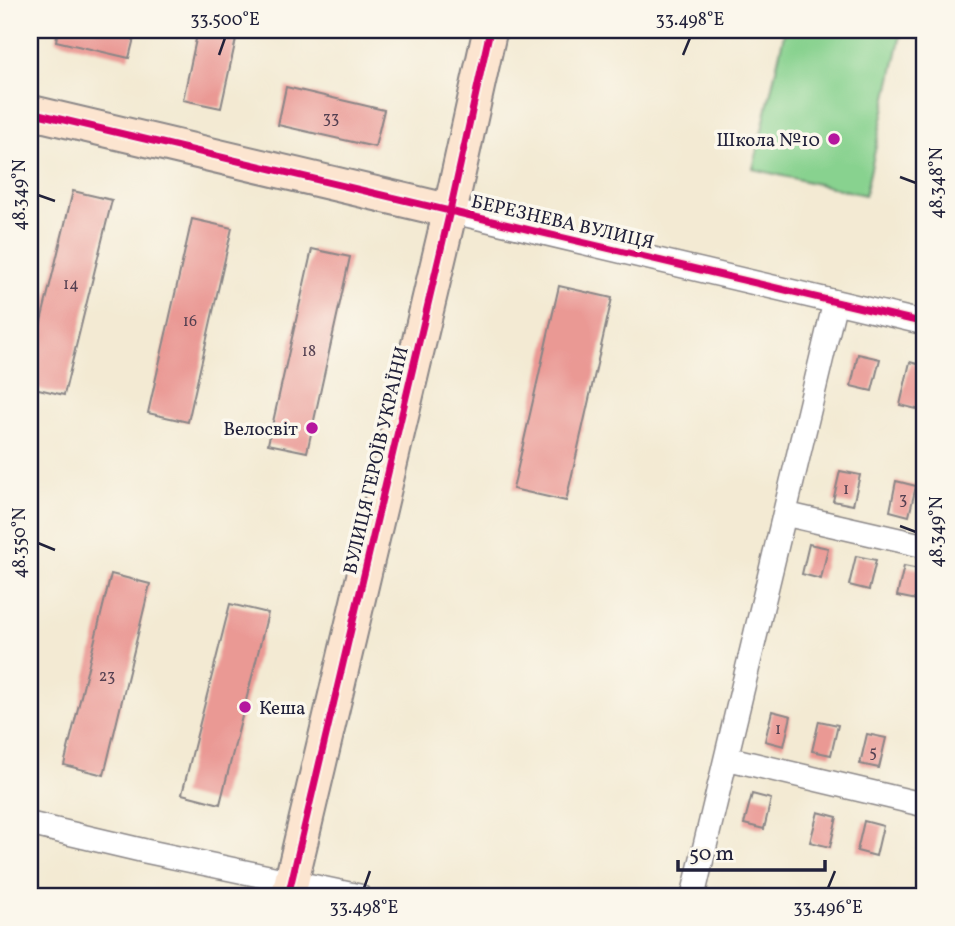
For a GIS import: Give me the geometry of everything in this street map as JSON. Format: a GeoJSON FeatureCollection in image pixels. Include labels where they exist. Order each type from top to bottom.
{"type":"FeatureCollection","features":[{"type":"Feature","properties":{"kind":"street","name":"ВУЛИЦЯ ГЕРОЇВ УКРАЇНИ"},"geometry":{"type":"LineString","coordinates":[[290,889],[490,30]]}},
{"type":"Feature","properties":{"kind":"street","name":"БЕРЕЗНЕВА ВУЛИЦЯ"},"geometry":{"type":"LineString","coordinates":[[30,112],[925,323]]}},
{"type":"Feature","properties":{"kind":"street"},"geometry":{"type":"LineString","coordinates":[[693,896],[835,302]]}},
{"type":"Feature","properties":{"kind":"street"},"geometry":{"type":"LineString","coordinates":[[785,513],[925,546]]}},
{"type":"Feature","properties":{"kind":"street"},"geometry":{"type":"LineString","coordinates":[[726,758],[925,805]]}},
{"type":"Feature","properties":{"kind":"street"},"geometry":{"type":"LineString","coordinates":[[30,824],[290,889],[359,896]]}},
{"type":"Feature","properties":{"kind":"green space"},"geometry":{"type":"Polygon","coordinates":[[[785,30],[902,30],[865,195],[753,169],[785,30]]]}},
{"type":"Feature","properties":{"kind":"building"},"geometry":{"type":"Polygon","coordinates":[[[58,30],[136,30],[129,58],[56,41],[58,30]]]}},
{"type":"Feature","properties":{"kind":"building"},"geometry":{"type":"Polygon","coordinates":[[[198,30],[238,30],[221,108],[183,100],[198,30]]]}},
{"type":"Feature","properties":{"kind":"building"},"geometry":{"type":"Polygon","coordinates":[[[286,87],[384,110],[375,147],[278,125],[286,87]]]}},
{"type":"Feature","properties":{"kind":"building"},"geometry":{"type":"Polygon","coordinates":[[[73,191],[112,200],[64,395],[30,387],[30,366],[73,191]]]}},
{"type":"Feature","properties":{"kind":"building"},"geometry":{"type":"Polygon","coordinates":[[[192,219],[232,228],[188,422],[148,413],[192,219]]]}},
{"type":"Feature","properties":{"kind":"building"},"geometry":{"type":"Polygon","coordinates":[[[312,249],[350,257],[307,452],[268,444],[312,249]]]}},
{"type":"Feature","properties":{"kind":"building"},"geometry":{"type":"Polygon","coordinates":[[[559,286],[612,298],[566,501],[513,489],[559,286]]]}},
{"type":"Feature","properties":{"kind":"building"},"geometry":{"type":"Polygon","coordinates":[[[858,354],[880,359],[872,391],[851,386],[858,354]]]}},
{"type":"Feature","properties":{"kind":"building"},"geometry":{"type":"Polygon","coordinates":[[[910,362],[925,366],[925,411],[900,405],[910,362]]]}},
{"type":"Feature","properties":{"kind":"building"},"geometry":{"type":"Polygon","coordinates":[[[840,471],[860,475],[853,505],[833,501],[840,471]]]}},
{"type":"Feature","properties":{"kind":"building"},"geometry":{"type":"Polygon","coordinates":[[[896,481],[916,486],[909,516],[890,511],[896,481]]]}},
{"type":"Feature","properties":{"kind":"building"},"geometry":{"type":"Polygon","coordinates":[[[809,544],[828,548],[821,579],[802,574],[809,544]]]}},
{"type":"Feature","properties":{"kind":"building"},"geometry":{"type":"Polygon","coordinates":[[[856,556],[876,560],[869,590],[849,585],[856,556]]]}},
{"type":"Feature","properties":{"kind":"building"},"geometry":{"type":"Polygon","coordinates":[[[904,566],[924,570],[917,600],[897,596],[904,566]]]}},
{"type":"Feature","properties":{"kind":"building"},"geometry":{"type":"Polygon","coordinates":[[[111,574],[150,584],[104,775],[64,765],[111,574]]]}},
{"type":"Feature","properties":{"kind":"building"},"geometry":{"type":"Polygon","coordinates":[[[230,604],[268,613],[220,804],[182,794],[230,604]]]}},
{"type":"Feature","properties":{"kind":"building"},"geometry":{"type":"Polygon","coordinates":[[[772,711],[791,716],[784,746],[765,741],[772,711]]]}},
{"type":"Feature","properties":{"kind":"building"},"geometry":{"type":"Polygon","coordinates":[[[819,721],[838,725],[831,755],[812,751],[819,721]]]}},
{"type":"Feature","properties":{"kind":"building"},"geometry":{"type":"Polygon","coordinates":[[[867,734],[886,738],[879,768],[860,764],[867,734]]]}},
{"type":"Feature","properties":{"kind":"building"},"geometry":{"type":"Polygon","coordinates":[[[752,794],[771,799],[764,829],[744,824],[752,794]]]}},
{"type":"Feature","properties":{"kind":"building"},"geometry":{"type":"Polygon","coordinates":[[[818,812],[837,817],[830,847],[810,842],[818,812]]]}},
{"type":"Feature","properties":{"kind":"building"},"geometry":{"type":"Polygon","coordinates":[[[864,821],[883,826],[876,856],[857,851],[864,821]]]}},
{"type":"Feature","properties":{"kind":"cycle path"},"geometry":{"type":"LineString","coordinates":[[288,896],[450,211],[490,30]]}},
{"type":"Feature","properties":{"kind":"cycle path"},"geometry":{"type":"LineString","coordinates":[[30,112],[925,323]]}},
{"type":"Feature","properties":{"kind":"place","name":"Школа №10"},"geometry":{"type":"Point","coordinates":[834,139]}},
{"type":"Feature","properties":{"kind":"place","name":"Велосвіт"},"geometry":{"type":"Point","coordinates":[312,428]}},
{"type":"Feature","properties":{"kind":"place","name":"Кеша"},"geometry":{"type":"Point","coordinates":[245,707]}}]}
